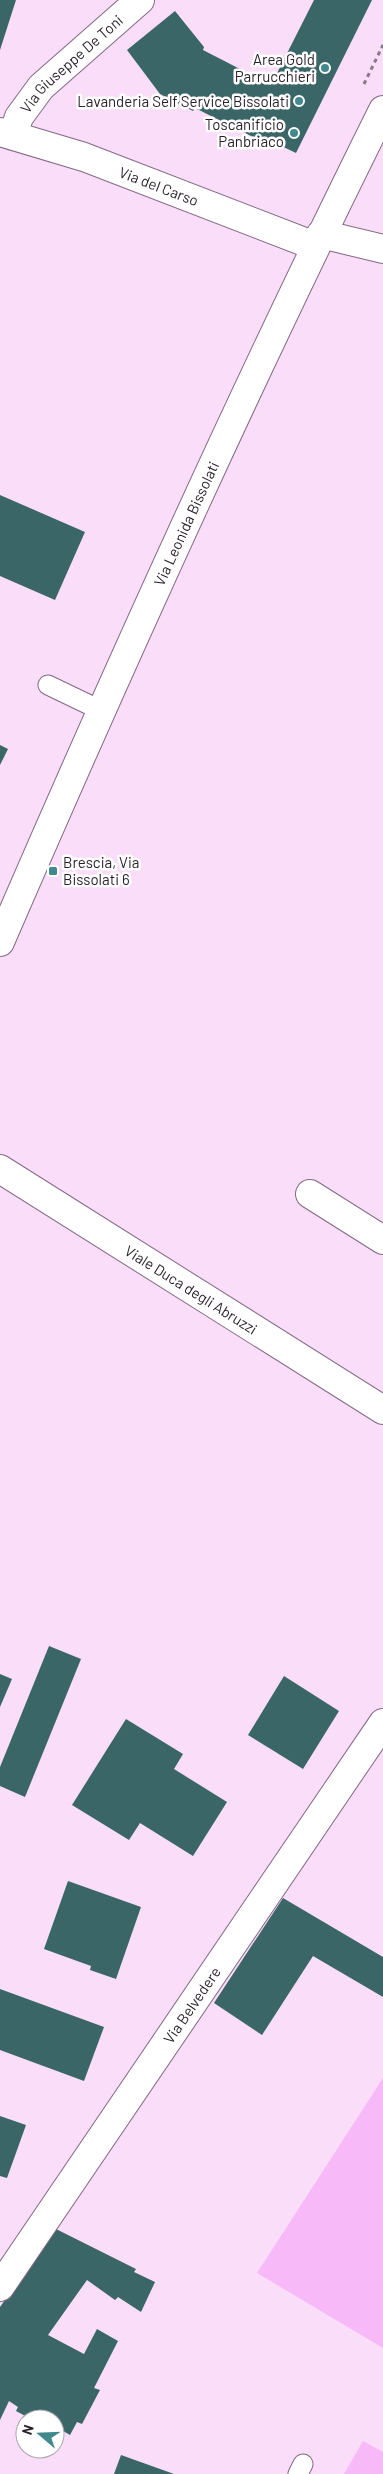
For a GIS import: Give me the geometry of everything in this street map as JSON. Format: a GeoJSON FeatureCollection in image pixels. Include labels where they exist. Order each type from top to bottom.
{"type":"FeatureCollection","features":[{"type":"Feature","properties":{"kind":"street","name":"Via Giuseppe De Toni"},"geometry":{"type":"LineString","coordinates":[[6,134],[41,86],[140,0]]}},
{"type":"Feature","properties":{"kind":"street","name":"Via Leonida Bissolati"},"geometry":{"type":"LineString","coordinates":[[0,942],[100,710],[318,240],[383,110]]}},
{"type":"Feature","properties":{"kind":"street","name":"Via del Carso"},"geometry":{"type":"LineString","coordinates":[[6,134],[84,157],[318,240],[383,249]]}},
{"type":"Feature","properties":{"kind":"street","name":"Viale Duca degli Abruzzi"},"geometry":{"type":"LineString","coordinates":[[0,1169],[381,1404]]}},
{"type":"Feature","properties":{"kind":"street"},"geometry":{"type":"LineString","coordinates":[[310,1194],[383,1240]]}},
{"type":"Feature","properties":{"kind":"street","name":"Via Belvedere"},"geometry":{"type":"LineString","coordinates":[[0,2287],[383,1723]]}},
{"type":"Feature","properties":{"kind":"lane"},"geometry":{"type":"LineString","coordinates":[[48,686],[100,710]]}},
{"type":"Feature","properties":{"kind":"shaded area"},"geometry":{"type":"Polygon","coordinates":[[[383,2078],[383,2348],[257,2273],[383,2078]]]}},
{"type":"Feature","properties":{"kind":"shaded area"},"geometry":{"type":"Polygon","coordinates":[[[363,2441],[383,2452],[383,2474],[344,2474],[363,2441]]]}},
{"type":"Feature","properties":{"kind":"building"},"geometry":{"type":"Polygon","coordinates":[[[0,0],[16,0],[0,50],[0,0]]]}},
{"type":"Feature","properties":{"kind":"building"},"geometry":{"type":"Polygon","coordinates":[[[314,0],[372,0],[296,153],[273,142],[271,146],[195,108],[193,111],[160,94],[127,50],[175,11],[204,47],[203,50],[271,85],[314,0]]]}},
{"type":"Feature","properties":{"kind":"building"},"geometry":{"type":"Polygon","coordinates":[[[0,495],[85,532],[55,600],[0,576],[0,495]]]}},
{"type":"Feature","properties":{"kind":"building"},"geometry":{"type":"Polygon","coordinates":[[[0,745],[8,749],[0,765],[0,745]]]}},
{"type":"Feature","properties":{"kind":"building"},"geometry":{"type":"Polygon","coordinates":[[[49,1646],[81,1659],[25,1797],[0,1786],[0,1767],[49,1646]]]}},
{"type":"Feature","properties":{"kind":"building"},"geometry":{"type":"Polygon","coordinates":[[[0,1674],[12,1679],[0,1707],[0,1674]]]}},
{"type":"Feature","properties":{"kind":"building"},"geometry":{"type":"Polygon","coordinates":[[[284,1676],[339,1711],[303,1769],[248,1735],[284,1676]]]}},
{"type":"Feature","properties":{"kind":"building"},"geometry":{"type":"Polygon","coordinates":[[[126,1719],[183,1754],[174,1769],[227,1802],[193,1856],[140,1823],[129,1840],[72,1805],[126,1719]]]}},
{"type":"Feature","properties":{"kind":"building"},"geometry":{"type":"Polygon","coordinates":[[[68,1881],[141,1907],[116,1979],[90,1970],[91,1966],[44,1949],[68,1881]]]}},
{"type":"Feature","properties":{"kind":"building"},"geometry":{"type":"Polygon","coordinates":[[[283,1898],[383,1957],[383,1997],[313,1956],[262,2035],[214,2003],[283,1898]]]}},
{"type":"Feature","properties":{"kind":"building"},"geometry":{"type":"Polygon","coordinates":[[[0,1989],[104,2027],[84,2081],[0,2050],[0,1989]]]}},
{"type":"Feature","properties":{"kind":"building"},"geometry":{"type":"Polygon","coordinates":[[[0,2116],[26,2125],[7,2178],[0,2176],[0,2116]]]}},
{"type":"Feature","properties":{"kind":"building"},"geometry":{"type":"Polygon","coordinates":[[[56,2229],[136,2269],[134,2272],[155,2282],[141,2312],[118,2297],[115,2300],[87,2280],[48,2335],[84,2354],[97,2329],[118,2341],[94,2388],[100,2390],[82,2424],[77,2422],[70,2435],[65,2432],[65,2409],[17,2409],[18,2407],[9,2401],[0,2420],[0,2307],[56,2229]]]}},
{"type":"Feature","properties":{"kind":"building"},"geometry":{"type":"Polygon","coordinates":[[[121,2455],[174,2474],[114,2474],[121,2455]]]}},
{"type":"Feature","properties":{"kind":"place","name":"Area Gold Parrucchieri"},"geometry":{"type":"Point","coordinates":[325,68]}},
{"type":"Feature","properties":{"kind":"place","name":"Lavanderia Self Service Bissolati"},"geometry":{"type":"Point","coordinates":[299,101]}},
{"type":"Feature","properties":{"kind":"place","name":"Toscanificio Panbriaco"},"geometry":{"type":"Point","coordinates":[294,133]}},
{"type":"Feature","properties":{"kind":"place","name":"Brescia, Via Bissolati 6"},"geometry":{"type":"Point","coordinates":[53,871]}}]}
